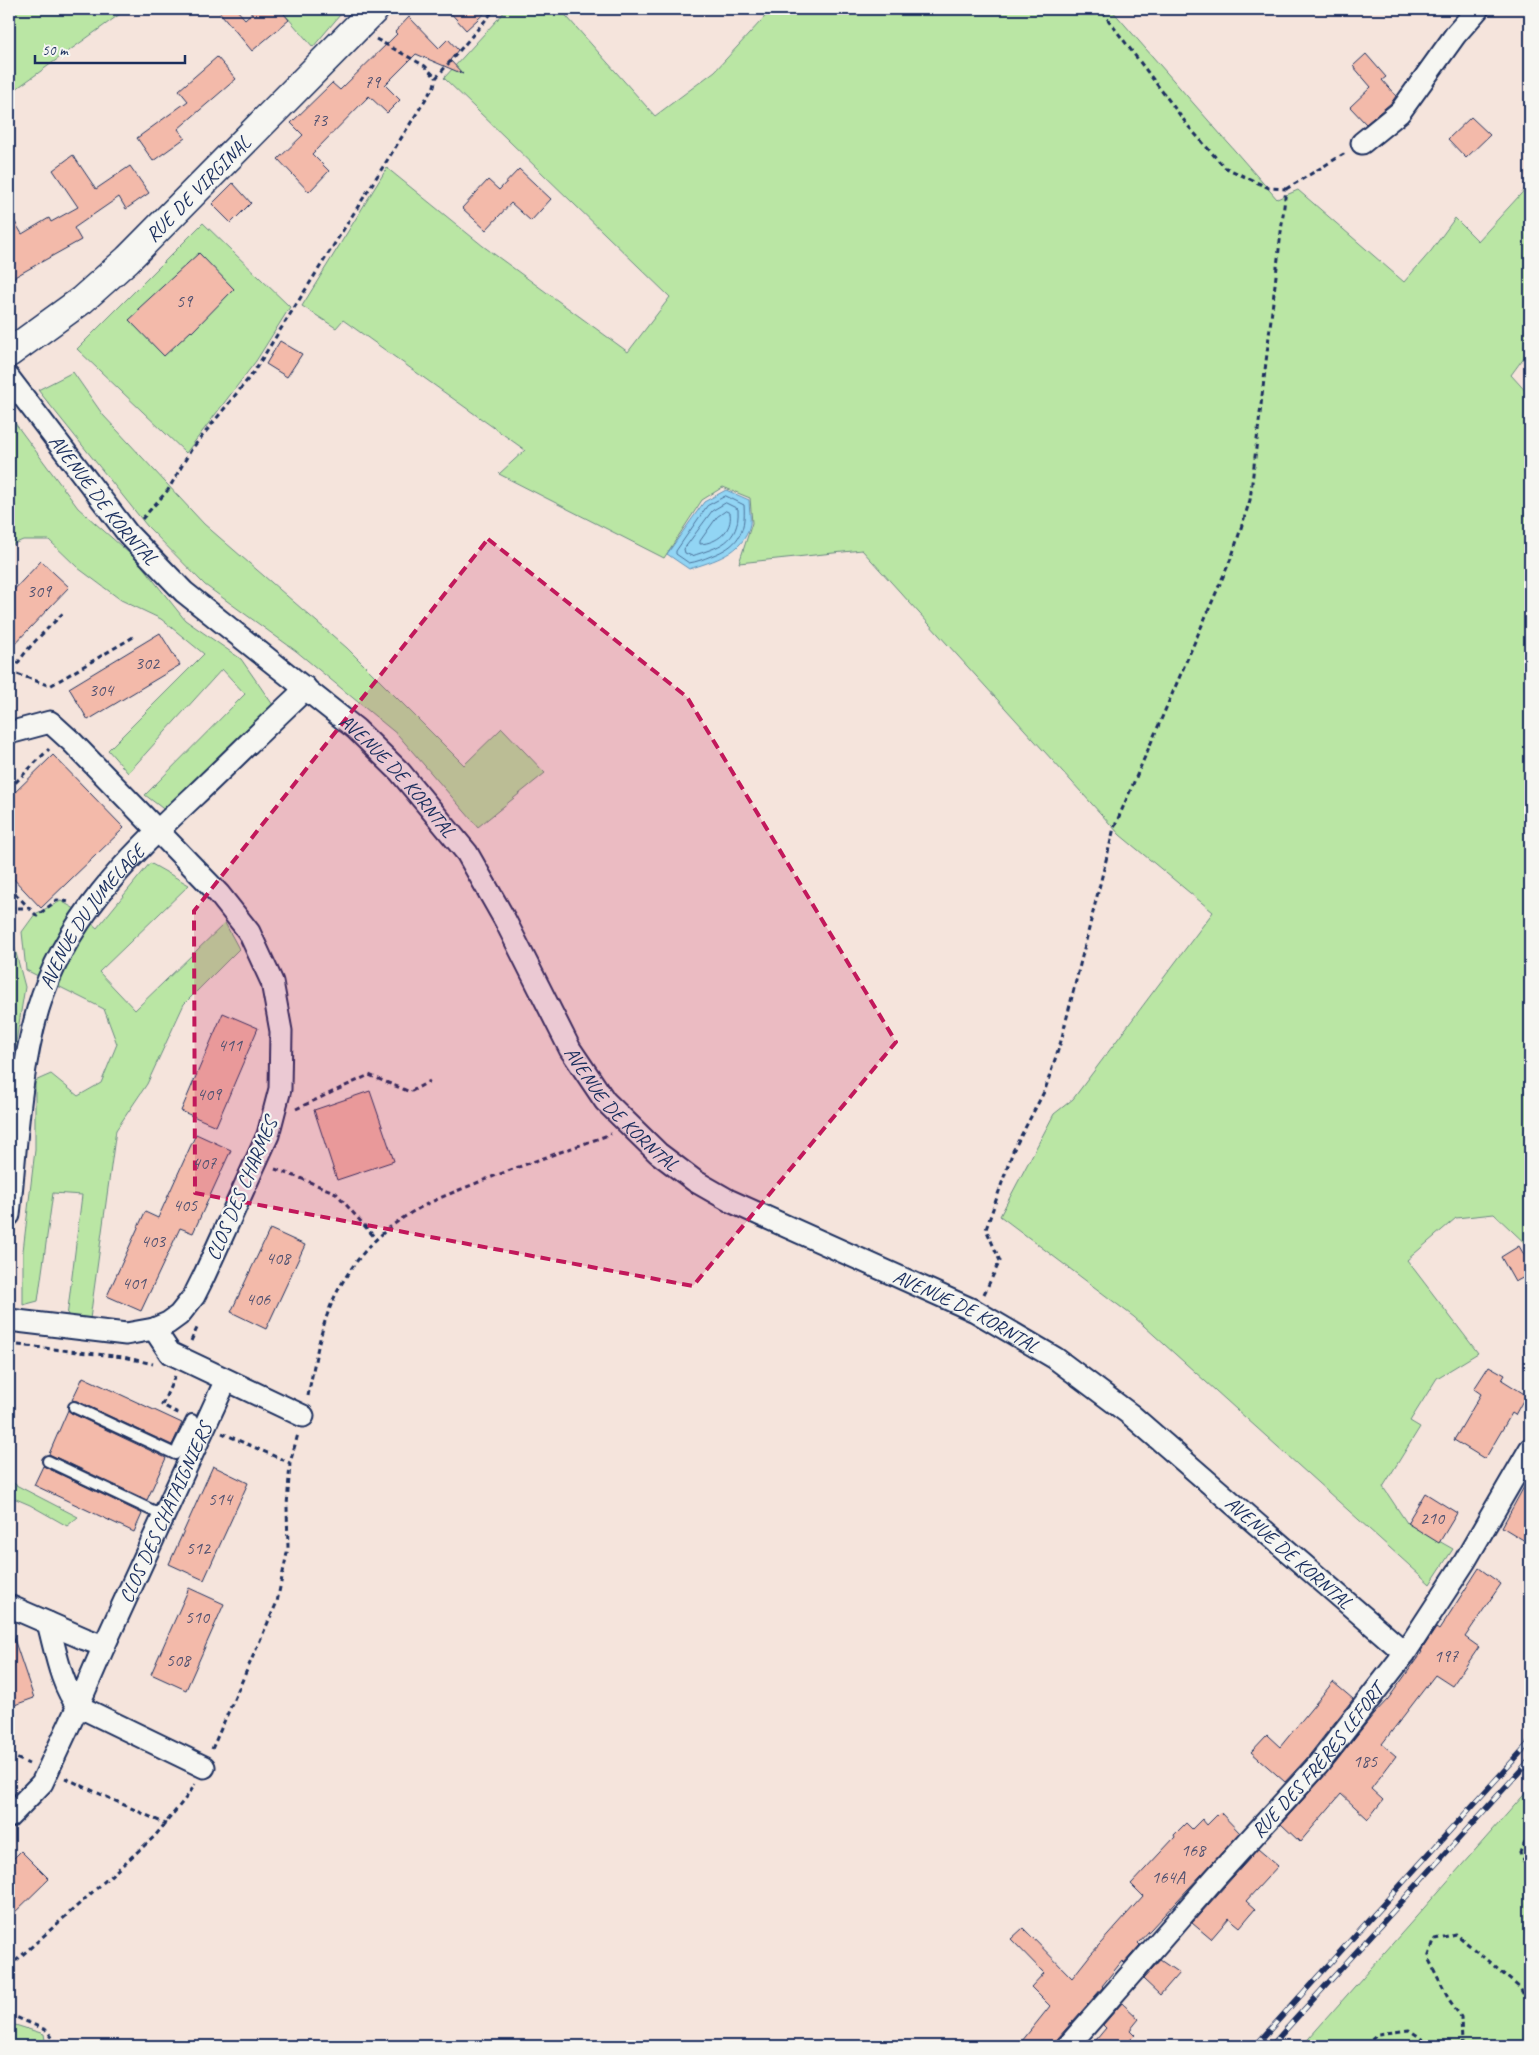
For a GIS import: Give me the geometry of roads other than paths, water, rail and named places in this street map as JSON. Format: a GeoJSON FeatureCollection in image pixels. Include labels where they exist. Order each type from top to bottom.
{"type":"FeatureCollection","features":[{"type":"Feature","properties":{"kind":"street"},"geometry":{"type":"LineString","coordinates":[[1362,143],[1400,112],[1456,34],[1478,9]]}},
{"type":"Feature","properties":{"kind":"street","name":"RUE DE VIRGINAL"},"geometry":{"type":"LineString","coordinates":[[9,353],[82,300],[128,259],[324,62],[362,18]]}},
{"type":"Feature","properties":{"kind":"street","name":"AVENUE DE KORNTAL"},"geometry":{"type":"LineString","coordinates":[[9,378],[128,534],[184,592],[356,729],[400,772],[467,853],[505,920],[570,1049],[605,1101],[658,1153],[695,1181],[730,1201],[975,1311],[1055,1358],[1131,1415],[1405,1653]]}},
{"type":"Feature","properties":{"kind":"street","name":"AVENUE DU JUMELAGE"},"geometry":{"type":"LineString","coordinates":[[9,1215],[13,1137],[29,1047],[39,1007],[55,965],[73,930],[99,892],[131,856],[296,698],[305,687]]}},
{"type":"Feature","properties":{"kind":"street","name":"CLOS DES CHARMES"},"geometry":{"type":"LineString","coordinates":[[9,733],[50,722],[72,742],[219,894],[249,932],[272,982],[281,1031],[280,1089],[268,1134],[194,1296],[179,1315],[168,1323],[154,1329],[126,1334],[9,1320]]}},
{"type":"Feature","properties":{"kind":"street"},"geometry":{"type":"LineString","coordinates":[[154,1329],[180,1365],[226,1380],[303,1416]]}},
{"type":"Feature","properties":{"kind":"street","name":"CLOS DES CHÂTAIGNIERS"},"geometry":{"type":"LineString","coordinates":[[9,1817],[42,1783],[48,1771],[164,1516],[198,1423],[226,1380]]}},
{"type":"Feature","properties":{"kind":"street","name":"RUE DES FRÈRES LEFORT"},"geometry":{"type":"LineString","coordinates":[[1068,2046],[1215,1878],[1317,1766],[1405,1653],[1465,1561],[1530,1449]]}},
{"type":"Feature","properties":{"kind":"street"},"geometry":{"type":"LineString","coordinates":[[9,1606],[104,1646]]}},
{"type":"Feature","properties":{"kind":"street"},"geometry":{"type":"LineString","coordinates":[[48,1623],[60,1669],[72,1699],[78,1706],[204,1767]]}},
{"type":"Feature","properties":{"kind":"lane"},"geometry":{"type":"LineString","coordinates":[[74,1407],[175,1454],[198,1423]]}},
{"type":"Feature","properties":{"kind":"lane"},"geometry":{"type":"LineString","coordinates":[[48,1461],[164,1516]]}},
{"type":"Feature","properties":{"kind":"water"},"geometry":{"type":"Polygon","coordinates":[[[726,490],[749,500],[750,524],[747,534],[741,543],[726,555],[689,569],[667,554],[704,502],[726,490]]]}},
{"type":"Feature","properties":{"kind":"railway"},"geometry":{"type":"LineString","coordinates":[[1255,2046],[1530,1742]]}},
{"type":"Feature","properties":{"kind":"railway"},"geometry":{"type":"LineString","coordinates":[[1271,2046],[1530,1760]]}}]}
